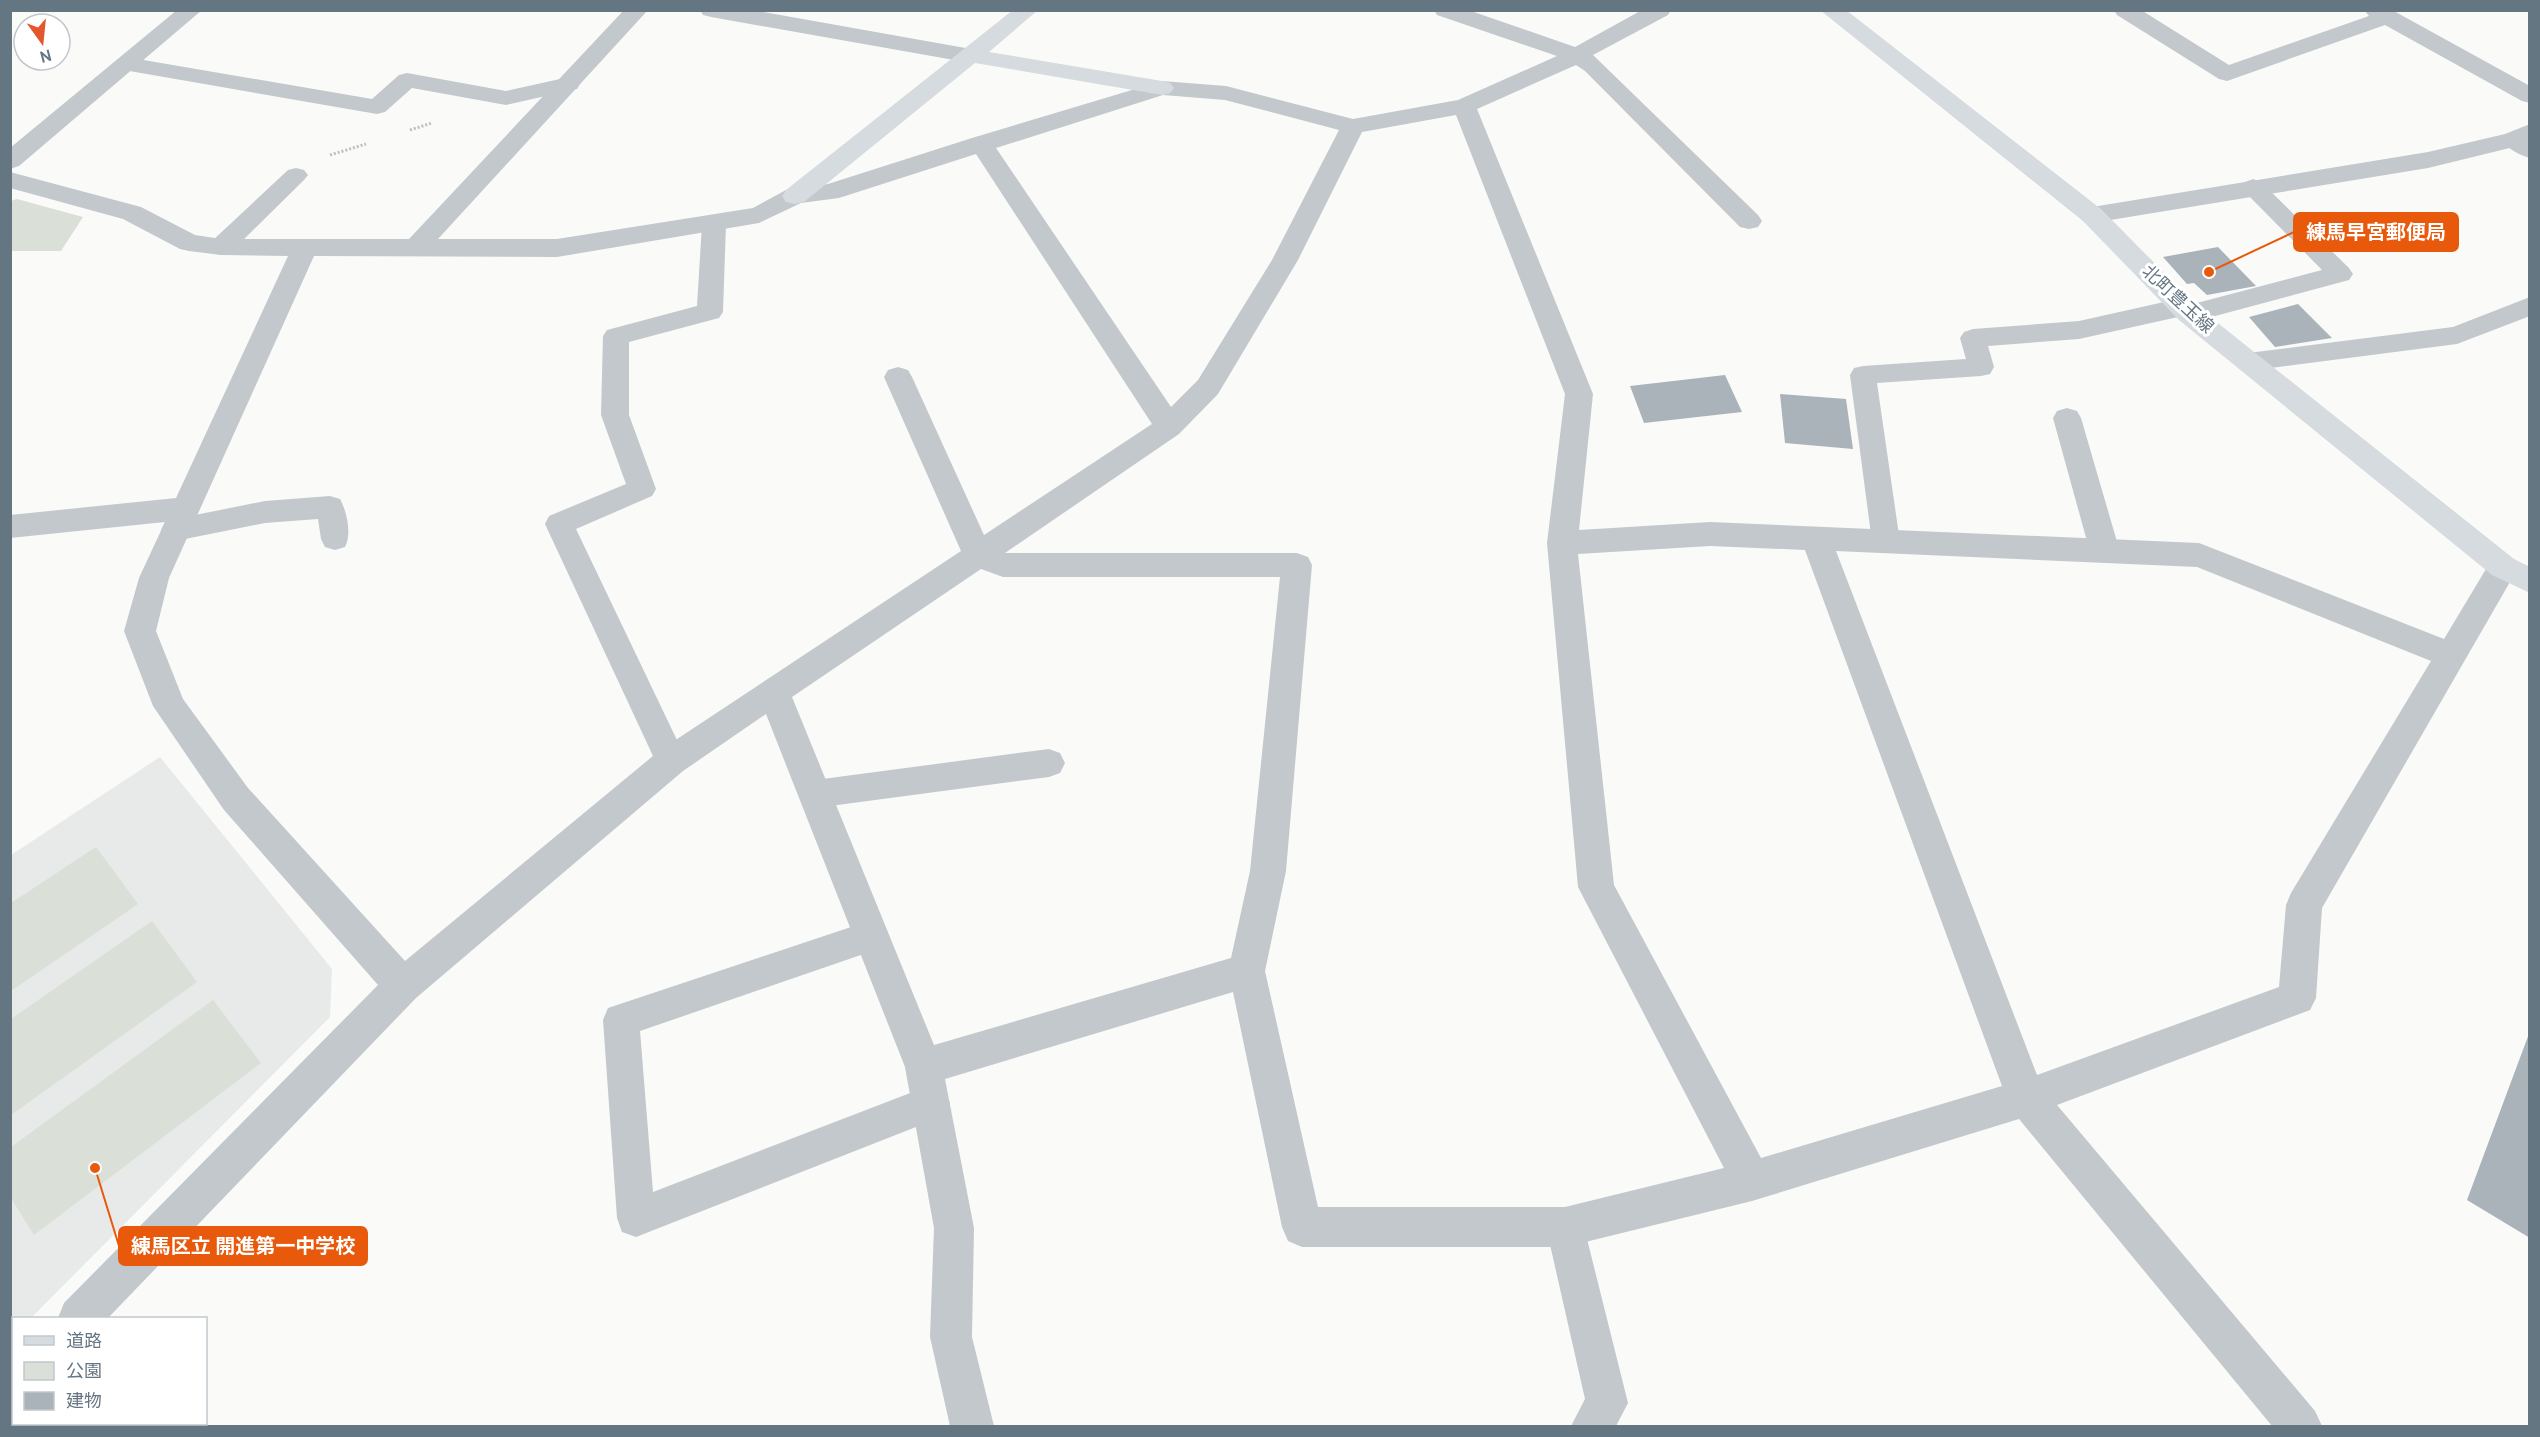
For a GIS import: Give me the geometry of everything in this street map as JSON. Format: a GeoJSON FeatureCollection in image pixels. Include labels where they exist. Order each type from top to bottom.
{"type":"FeatureCollection","features":[{"type":"Feature","properties":{"kind":"main road"},"geometry":{"type":"LineString","coordinates":[[795,196],[1027,10]]}},
{"type":"Feature","properties":{"kind":"main road","name":"北町豊玉線"},"geometry":{"type":"LineString","coordinates":[[1831,10],[2092,215],[2186,310],[2248,362],[2516,574]]}},
{"type":"Feature","properties":{"kind":"main road"},"geometry":{"type":"LineString","coordinates":[[972,56],[1162,88]]}},
{"type":"Feature","properties":{"kind":"street"},"geometry":{"type":"LineString","coordinates":[[10,161],[191,10]]}},
{"type":"Feature","properties":{"kind":"street"},"geometry":{"type":"LineString","coordinates":[[416,247],[637,10]]}},
{"type":"Feature","properties":{"kind":"street"},"geometry":{"type":"LineString","coordinates":[[711,10],[972,56]]}},
{"type":"Feature","properties":{"kind":"street"},"geometry":{"type":"LineString","coordinates":[[1445,10],[1577,55],[1593,66],[1749,221]]}},
{"type":"Feature","properties":{"kind":"street"},"geometry":{"type":"LineString","coordinates":[[10,180],[132,213],[189,243],[221,247],[557,248],[759,215],[795,196],[830,192],[1162,88],[1227,93],[1353,126],[1464,106],[1577,55],[1660,10]]}},
{"type":"Feature","properties":{"kind":"street"},"geometry":{"type":"LineString","coordinates":[[2125,10],[2227,74],[2381,14],[2529,96]]}},
{"type":"Feature","properties":{"kind":"street"},"geometry":{"type":"LineString","coordinates":[[1464,106],[1579,394],[1562,543],[1596,887],[1752,1181]]}},
{"type":"Feature","properties":{"kind":"street"},"geometry":{"type":"LineString","coordinates":[[81,1317],[403,986],[671,761],[1169,427],[1208,387],[1285,260],[1353,126]]}},
{"type":"Feature","properties":{"kind":"street"},"geometry":{"type":"LineString","coordinates":[[2092,215],[2428,160],[2524,141]]}},
{"type":"Feature","properties":{"kind":"street"},"geometry":{"type":"LineString","coordinates":[[981,143],[1169,427]]}},
{"type":"Feature","properties":{"kind":"street"},"geometry":{"type":"LineString","coordinates":[[305,247],[154,578],[140,631],[169,706],[236,799],[403,986]]}},
{"type":"Feature","properties":{"kind":"street"},"geometry":{"type":"LineString","coordinates":[[898,377],[978,555],[1003,565],[1297,565],[1269,871],[1247,971],[1302,1227],[1565,1227],[1752,1181],[2025,1098],[2297,998],[2304,905],[2450,656],[2516,574]]}},
{"type":"Feature","properties":{"kind":"street"},"geometry":{"type":"LineString","coordinates":[[10,527],[180,519]]}},
{"type":"Feature","properties":{"kind":"street"},"geometry":{"type":"LineString","coordinates":[[1562,543],[1710,534],[2199,555],[2450,656]]}},
{"type":"Feature","properties":{"kind":"street"},"geometry":{"type":"LineString","coordinates":[[1816,539],[2025,1098],[2300,1426]]}},
{"type":"Feature","properties":{"kind":"street"},"geometry":{"type":"LineString","coordinates":[[774,692],[924,1067],[954,1228],[951,1337],[972,1426]]}},
{"type":"Feature","properties":{"kind":"street"},"geometry":{"type":"LineString","coordinates":[[924,1067],[1247,971]]}},
{"type":"Feature","properties":{"kind":"lane"},"geometry":{"type":"LineString","coordinates":[[126,64],[377,107],[407,80],[506,98],[569,84]]}},
{"type":"Feature","properties":{"kind":"lane"},"geometry":{"type":"LineString","coordinates":[[221,247],[296,175]]}},
{"type":"Feature","properties":{"kind":"lane"},"geometry":{"type":"LineString","coordinates":[[1886,542],[1863,375],[1981,367],[1972,338],[2079,330],[2186,310],[2340,274],[2253,187]]}},
{"type":"Feature","properties":{"kind":"lane"},"geometry":{"type":"LineString","coordinates":[[671,761],[559,524],[642,489],[615,415],[616,336],[710,312],[714,224]]}},
{"type":"Feature","properties":{"kind":"lane"},"geometry":{"type":"LineString","coordinates":[[2248,362],[2457,335],[2529,306]]}},
{"type":"Feature","properties":{"kind":"lane"},"geometry":{"type":"LineString","coordinates":[[2067,418],[2105,552]]}},
{"type":"Feature","properties":{"kind":"lane"},"geometry":{"type":"LineString","coordinates":[[180,519],[330,507],[335,539]]}},
{"type":"Feature","properties":{"kind":"lane"},"geometry":{"type":"LineString","coordinates":[[815,794],[1049,763]]}},
{"type":"Feature","properties":{"kind":"lane"},"geometry":{"type":"LineString","coordinates":[[872,936],[621,1020],[636,1218],[931,1104]]}},
{"type":"Feature","properties":{"kind":"lane"},"geometry":{"type":"LineString","coordinates":[[1565,1227],[1607,1403],[1592,1426]]}},
{"type":"Feature","properties":{"kind":"shaded area"},"geometry":{"type":"Polygon","coordinates":[[[160,757],[332,969],[330,1017],[32,1317],[12,1317],[11,1339],[11,855],[160,757]]]}},
{"type":"Feature","properties":{"kind":"green space"},"geometry":{"type":"Polygon","coordinates":[[[17,199],[83,217],[61,251],[11,251],[11,201],[17,199]]]}},
{"type":"Feature","properties":{"kind":"green space"},"geometry":{"type":"Polygon","coordinates":[[[96,847],[138,904],[11,991],[11,903],[96,847]]]}},
{"type":"Feature","properties":{"kind":"green space"},"geometry":{"type":"Polygon","coordinates":[[[152,921],[197,982],[11,1115],[11,1019],[152,921]]]}},
{"type":"Feature","properties":{"kind":"green space"},"geometry":{"type":"Polygon","coordinates":[[[213,1000],[261,1063],[34,1235],[11,1198],[11,1147],[213,1000]]]}},
{"type":"Feature","properties":{"kind":"building"},"geometry":{"type":"Polygon","coordinates":[[[2218,247],[2256,286],[2207,295],[2194,283],[2187,284],[2163,257],[2218,247]]]}},
{"type":"Feature","properties":{"kind":"building"},"geometry":{"type":"Polygon","coordinates":[[[2298,304],[2332,338],[2275,347],[2249,317],[2298,304]]]}},
{"type":"Feature","properties":{"kind":"building"},"geometry":{"type":"Polygon","coordinates":[[[1725,375],[1742,412],[1644,423],[1630,386],[1725,375]]]}},
{"type":"Feature","properties":{"kind":"building"},"geometry":{"type":"Polygon","coordinates":[[[1780,394],[1846,399],[1853,449],[1785,443],[1780,394]]]}},
{"type":"Feature","properties":{"kind":"building"},"geometry":{"type":"Polygon","coordinates":[[[2530,1031],[2530,1238],[2467,1200],[2530,1031]]]}},
{"type":"Feature","properties":{"kind":"place","name":"練馬早宮郵便局"},"geometry":{"type":"Point","coordinates":[2209,272]}},
{"type":"Feature","properties":{"kind":"place","name":"練馬区立 開進第一中学校"},"geometry":{"type":"Point","coordinates":[95,1168]}}]}
